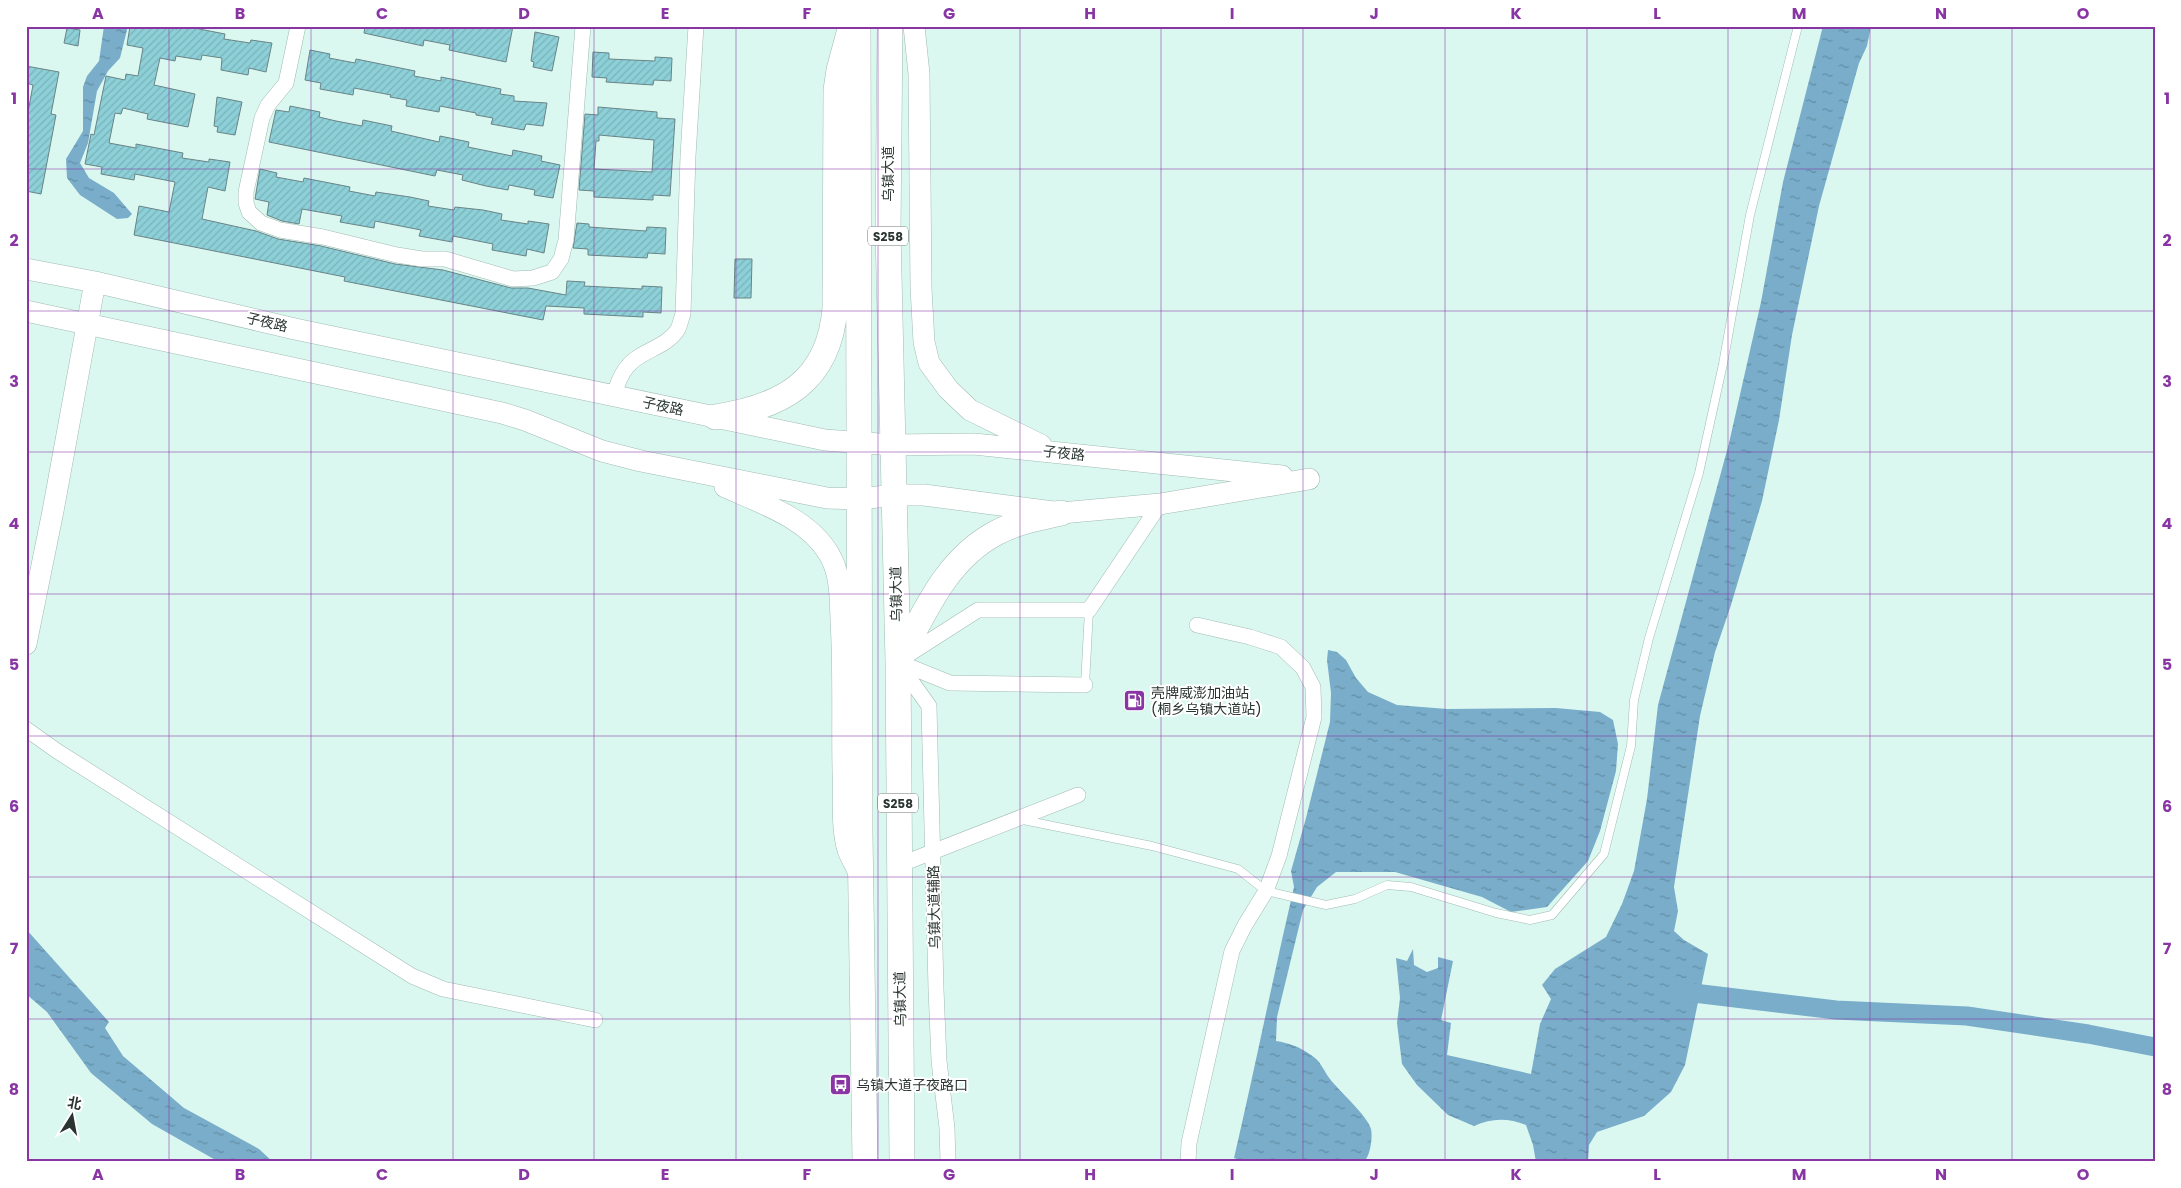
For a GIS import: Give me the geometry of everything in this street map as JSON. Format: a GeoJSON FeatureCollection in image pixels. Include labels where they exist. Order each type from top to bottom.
{"type":"FeatureCollection","features":[{"type":"Feature","properties":{"kind":"main road"},"geometry":{"type":"LineString","coordinates":[[715,417],[759,408],[795,389],[811,374],[822,357],[830,339],[835,308],[836,90],[839,70],[852,26]]}},
{"type":"Feature","properties":{"kind":"main road","name":"S258"},"geometry":{"type":"LineString","coordinates":[[858,26],[860,877],[865,1162]]}},
{"type":"Feature","properties":{"kind":"main road","name":"乌镇大道"},"geometry":{"type":"LineString","coordinates":[[890,26],[888,166],[898,662],[902,1162]]}},
{"type":"Feature","properties":{"kind":"main road"},"geometry":{"type":"LineString","coordinates":[[914,26],[919,74],[924,342],[929,363],[948,389],[970,410],[1017,435],[1060,452]]}},
{"type":"Feature","properties":{"kind":"main road","name":"子夜路"},"geometry":{"type":"LineString","coordinates":[[26,269],[95,282],[295,329],[826,440],[859,444],[893,445],[974,444],[1310,479],[1160,504]]}},
{"type":"Feature","properties":{"kind":"main road"},"geometry":{"type":"LineString","coordinates":[[26,644],[53,511],[95,282]]}},
{"type":"Feature","properties":{"kind":"main road"},"geometry":{"type":"LineString","coordinates":[[26,311],[502,413],[525,420],[602,451],[688,471],[827,498],[860,499],[895,495],[950,497],[1061,513]]}},
{"type":"Feature","properties":{"kind":"main road"},"geometry":{"type":"LineString","coordinates":[[688,471],[781,512],[800,523],[828,553],[837,572],[842,641],[845,822],[848,850],[860,877]]}},
{"type":"Feature","properties":{"kind":"main road"},"geometry":{"type":"LineString","coordinates":[[898,662],[936,590],[950,570],[974,548],[996,533],[1024,522],[1061,513],[1160,504]]}},
{"type":"Feature","properties":{"kind":"main road"},"geometry":{"type":"LineString","coordinates":[[862,959],[900,959]]}},
{"type":"Feature","properties":{"kind":"street"},"geometry":{"type":"LineString","coordinates":[[298,26],[286,83],[268,105],[262,118],[246,192],[248,212],[261,223],[280,230],[397,255],[422,259],[445,259],[513,279],[534,278],[552,272],[561,259],[566,240],[583,26]]}},
{"type":"Feature","properties":{"kind":"street"},"geometry":{"type":"LineString","coordinates":[[614,396],[620,378],[627,366],[639,355],[670,337],[678,329],[683,314],[688,156],[696,26]]}},
{"type":"Feature","properties":{"kind":"street"},"geometry":{"type":"LineString","coordinates":[[898,662],[978,610],[1089,610],[1160,504]]}},
{"type":"Feature","properties":{"kind":"street"},"geometry":{"type":"LineString","coordinates":[[1188,1162],[1189,1143],[1232,950],[1266,891],[1279,856],[1314,717],[1313,687],[1303,668],[1281,648],[1250,637],[1197,625]]}},
{"type":"Feature","properties":{"kind":"street"},"geometry":{"type":"LineString","coordinates":[[898,662],[950,683],[1085,685]]}},
{"type":"Feature","properties":{"kind":"street","name":"乌镇大道辅路"},"geometry":{"type":"LineString","coordinates":[[898,662],[930,706],[939,1061],[947,1128],[948,1162]]}},
{"type":"Feature","properties":{"kind":"street"},"geometry":{"type":"LineString","coordinates":[[26,729],[57,751],[412,976],[443,989],[595,1020]]}},
{"type":"Feature","properties":{"kind":"street"},"geometry":{"type":"LineString","coordinates":[[899,865],[1078,795]]}},
{"type":"Feature","properties":{"kind":"lane"},"geometry":{"type":"LineString","coordinates":[[1018,819],[1152,846],[1238,869],[1266,891],[1326,905],[1355,899],[1387,885],[1411,886],[1496,913],[1530,920],[1552,915],[1604,854],[1631,746],[1634,700],[1649,638],[1699,473],[1723,364],[1750,215],[1798,26]]}},
{"type":"Feature","properties":{"kind":"lane"},"geometry":{"type":"LineString","coordinates":[[1085,685],[1089,610]]}},
{"type":"Feature","properties":{"kind":"water"},"geometry":{"type":"Polygon","coordinates":[[[104,26],[128,26],[120,58],[108,71],[97,91],[88,143],[80,163],[89,178],[114,193],[132,214],[128,218],[117,219],[80,195],[67,178],[66,159],[83,131],[83,87],[87,76],[99,61],[104,26]]]}},
{"type":"Feature","properties":{"kind":"water"},"geometry":{"type":"Polygon","coordinates":[[[1823,26],[1871,26],[1867,46],[1859,63],[1819,206],[1792,335],[1779,420],[1762,501],[1715,652],[1700,716],[1674,887],[1678,911],[1674,931],[1684,940],[1708,954],[1685,1065],[1671,1092],[1644,1116],[1597,1132],[1589,1145],[1588,1162],[1536,1162],[1533,1145],[1526,1125],[1500,1120],[1487,1121],[1474,1126],[1448,1115],[1417,1085],[1402,1064],[1397,1023],[1400,998],[1396,958],[1407,961],[1413,949],[1414,965],[1427,972],[1438,968],[1438,957],[1453,961],[1441,1020],[1451,1023],[1447,1055],[1531,1074],[1540,1024],[1551,999],[1542,985],[1555,969],[1606,937],[1622,904],[1634,871],[1647,799],[1658,705],[1729,443],[1761,302],[1783,182],[1823,26]]]}},
{"type":"Feature","properties":{"kind":"water"},"geometry":{"type":"Polygon","coordinates":[[[1328,650],[1337,652],[1346,660],[1356,678],[1368,692],[1397,705],[1447,709],[1556,708],[1600,712],[1613,720],[1618,744],[1616,771],[1600,831],[1588,861],[1547,907],[1511,912],[1482,897],[1395,872],[1336,872],[1317,887],[1303,910],[1277,1017],[1276,1041],[1299,1048],[1317,1060],[1330,1079],[1359,1110],[1368,1123],[1372,1133],[1369,1151],[1364,1162],[1245,1162],[1234,1158],[1294,887],[1291,871],[1330,722],[1331,693],[1327,660],[1328,650]]]}},
{"type":"Feature","properties":{"kind":"water"},"geometry":{"type":"Polygon","coordinates":[[[26,929],[109,1022],[105,1028],[123,1056],[184,1108],[259,1149],[273,1162],[219,1162],[152,1124],[91,1073],[47,1012],[26,994],[26,929]]]}},
{"type":"Feature","properties":{"kind":"building"},"geometry":{"type":"Polygon","coordinates":[[[130,26],[163,26],[177,29],[177,26],[184,26],[225,34],[224,39],[250,43],[251,40],[272,43],[266,72],[249,68],[248,75],[221,70],[222,58],[202,55],[201,60],[176,56],[175,61],[160,58],[154,85],[195,94],[188,127],[147,119],[148,114],[123,108],[121,114],[115,113],[109,143],[136,148],[136,144],[183,153],[182,158],[209,162],[209,159],[230,162],[225,191],[208,187],[202,219],[256,231],[278,239],[321,246],[395,264],[443,270],[511,288],[528,288],[566,295],[567,281],[585,282],[584,286],[642,289],[642,286],[662,287],[661,313],[643,312],[643,317],[584,314],[584,308],[546,306],[543,320],[344,281],[345,277],[134,235],[139,206],[169,212],[175,182],[135,174],[134,180],[101,174],[102,167],[85,164],[91,134],[94,135],[106,76],[125,80],[126,74],[138,76],[143,48],[127,45],[130,26]]]}},
{"type":"Feature","properties":{"kind":"building"},"geometry":{"type":"Polygon","coordinates":[[[365,26],[513,26],[506,62],[449,50],[450,45],[424,40],[423,46],[364,33],[365,26]]]}},
{"type":"Feature","properties":{"kind":"building"},"geometry":{"type":"Polygon","coordinates":[[[67,28],[80,30],[78,46],[64,43],[67,28]]]}},
{"type":"Feature","properties":{"kind":"building"},"geometry":{"type":"Polygon","coordinates":[[[535,32],[559,37],[552,71],[533,67],[534,62],[531,61],[535,32]]]}},
{"type":"Feature","properties":{"kind":"building"},"geometry":{"type":"Polygon","coordinates":[[[310,50],[330,54],[329,58],[355,63],[356,59],[415,71],[414,76],[441,81],[441,77],[501,89],[500,94],[514,96],[514,101],[547,103],[543,126],[526,124],[524,130],[491,124],[493,118],[476,115],[476,113],[440,106],[439,112],[406,106],[407,100],[390,97],[391,95],[354,88],[353,95],[320,89],[321,83],[305,80],[310,50]]]}},
{"type":"Feature","properties":{"kind":"building"},"geometry":{"type":"Polygon","coordinates":[[[593,52],[609,53],[609,59],[655,61],[655,57],[672,58],[671,81],[654,80],[653,85],[606,82],[607,78],[592,77],[593,52]]]}},
{"type":"Feature","properties":{"kind":"building"},"geometry":{"type":"Polygon","coordinates":[[[26,66],[59,72],[51,114],[56,115],[41,194],[26,191],[26,123],[33,85],[26,83],[26,66]]]}},
{"type":"Feature","properties":{"kind":"building"},"geometry":{"type":"Polygon","coordinates":[[[217,97],[242,102],[235,135],[217,132],[218,127],[214,126],[217,97]]]}},
{"type":"Feature","properties":{"kind":"building"},"geometry":{"type":"Polygon","coordinates":[[[290,106],[320,112],[319,117],[336,121],[362,126],[363,120],[392,126],[391,131],[439,142],[440,136],[469,142],[468,147],[512,156],[513,150],[542,156],[541,161],[560,165],[553,198],[534,195],[535,190],[509,185],[508,190],[462,180],[463,175],[437,170],[435,176],[269,142],[276,110],[289,112],[290,106]]]}},
{"type":"Feature","properties":{"kind":"building"},"geometry":{"type":"Polygon","coordinates":[[[598,107],[657,112],[657,118],[675,119],[670,196],[653,195],[653,200],[594,197],[594,191],[579,190],[585,114],[598,115],[598,107]],[[599,135],[599,141],[596,141],[594,169],[652,172],[654,140],[599,135]]]}},
{"type":"Feature","properties":{"kind":"building"},"geometry":{"type":"Polygon","coordinates":[[[260,169],[277,173],[276,177],[303,182],[304,178],[350,187],[349,191],[375,196],[376,192],[429,201],[428,206],[454,210],[455,207],[483,210],[502,214],[501,220],[528,224],[528,221],[549,224],[544,253],[527,249],[526,256],[492,250],[493,244],[453,236],[452,242],[419,236],[421,230],[375,221],[374,228],[340,222],[342,216],[302,209],[299,224],[282,221],[267,215],[269,202],[255,199],[260,169]]]}},
{"type":"Feature","properties":{"kind":"building"},"geometry":{"type":"Polygon","coordinates":[[[577,223],[589,224],[589,227],[646,231],[647,227],[666,228],[665,254],[648,253],[647,258],[588,255],[588,249],[573,248],[577,223]]]}},
{"type":"Feature","properties":{"kind":"building"},"geometry":{"type":"Polygon","coordinates":[[[735,259],[752,259],[751,298],[734,298],[735,259]]]}},
{"type":"Feature","properties":{"kind":"waterway"},"geometry":{"type":"LineString","coordinates":[[1677,991],[1836,1010],[1967,1016],[2088,1034],[2155,1047]]}},
{"type":"Feature","properties":{"kind":"place","name":"壳牌威澎加油站 (桐乡乌镇大道站)"},"geometry":{"type":"Point","coordinates":[1135,701]}},
{"type":"Feature","properties":{"kind":"place","name":"乌镇大道子夜路口"},"geometry":{"type":"Point","coordinates":[840,1085]}}]}
